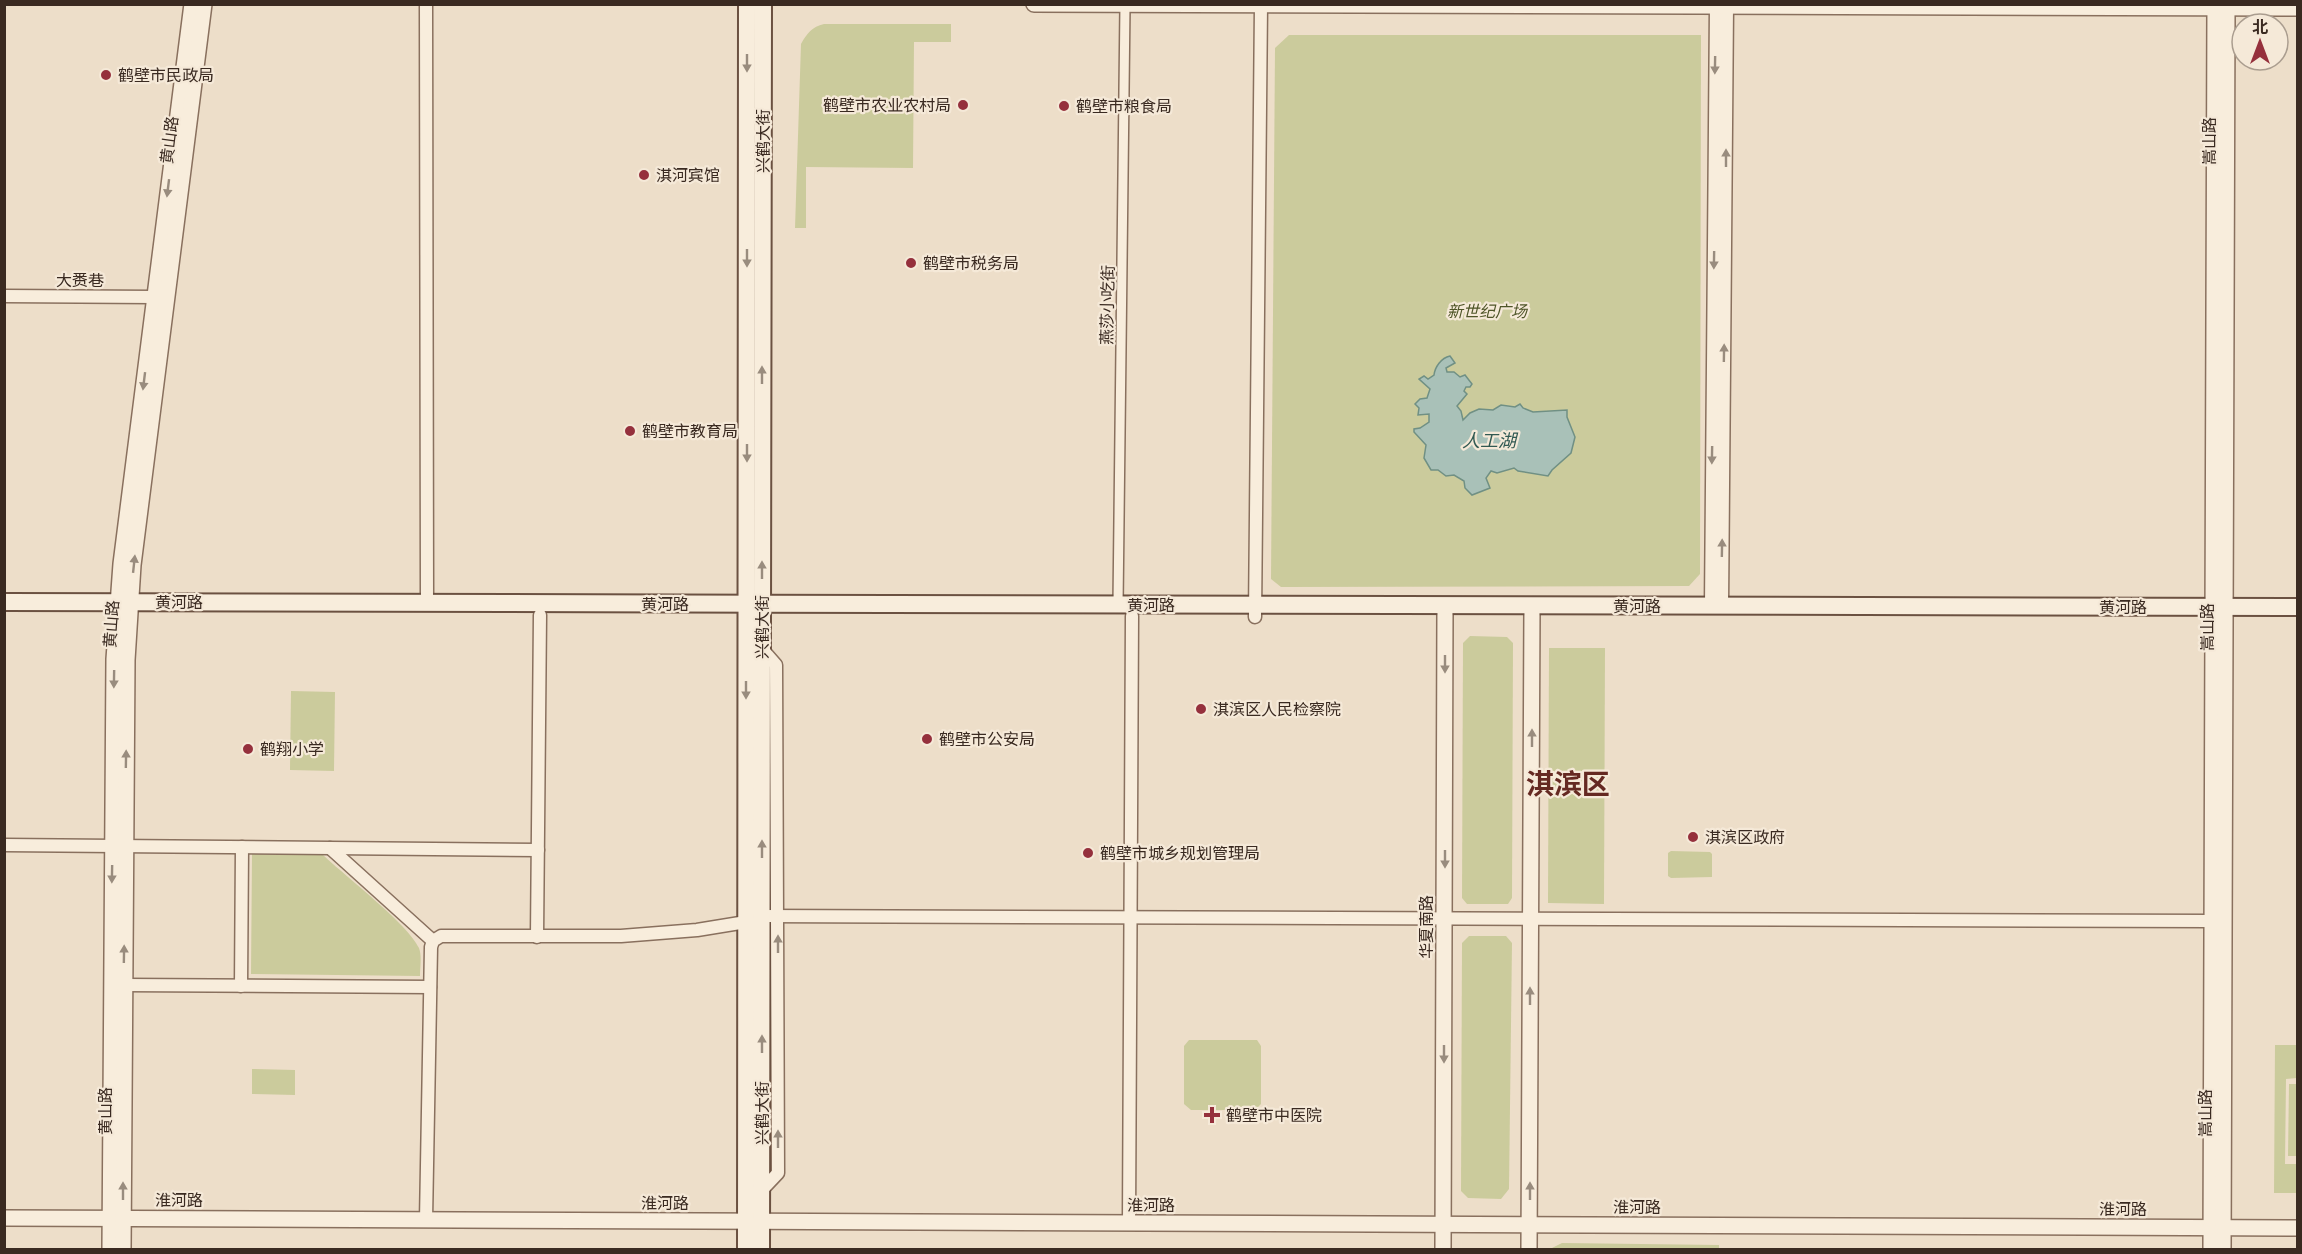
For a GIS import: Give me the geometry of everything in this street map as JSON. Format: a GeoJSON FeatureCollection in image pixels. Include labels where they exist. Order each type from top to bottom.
{"type":"FeatureCollection","features":[{"type":"Feature","properties":{"kind":"main road","name":"兴鹤大街"},"geometry":{"type":"LineString","coordinates":[[747,4],[754,610],[762,918],[754,1240]]}},
{"type":"Feature","properties":{"kind":"main road","name":"兴鹤大街"},"geometry":{"type":"LineString","coordinates":[[754,1240],[762,1191],[762,650],[754,610],[763,4]]}},
{"type":"Feature","properties":{"kind":"main road","name":"黄河路"},"geometry":{"type":"LineString","coordinates":[[4,602],[124,608],[540,615],[1118,605],[1255,611]]}},
{"type":"Feature","properties":{"kind":"main road","name":"黄河路"},"geometry":{"type":"LineString","coordinates":[[4,613],[124,608],[427,603],[1131,616],[1255,611],[2219,613],[2298,607]]}},
{"type":"Feature","properties":{"kind":"main road","name":"黄河路"},"geometry":{"type":"LineString","coordinates":[[1532,611],[1716,606],[2219,613],[2298,619]]}},
{"type":"Feature","properties":{"kind":"street","name":"黄山路"},"geometry":{"type":"LineString","coordinates":[[124,608],[154,297],[192,4]]}},
{"type":"Feature","properties":{"kind":"street","name":"黄山路"},"geometry":{"type":"LineString","coordinates":[[110,1250],[116,1218],[124,985],[114,659],[136,543],[204,4]]}},
{"type":"Feature","properties":{"kind":"street"},"geometry":{"type":"LineString","coordinates":[[426,4],[427,603]]}},
{"type":"Feature","properties":{"kind":"street"},"geometry":{"type":"LineString","coordinates":[[1034,4],[2298,8]]}},
{"type":"Feature","properties":{"kind":"street","name":"燕莎小吃街"},"geometry":{"type":"LineString","coordinates":[[1118,605],[1125,5]]}},
{"type":"Feature","properties":{"kind":"street"},"geometry":{"type":"LineString","coordinates":[[1255,611],[1261,5]]}},
{"type":"Feature","properties":{"kind":"street"},"geometry":{"type":"LineString","coordinates":[[1716,606],[1722,6]]}},
{"type":"Feature","properties":{"kind":"street","name":"嵩山路"},"geometry":{"type":"LineString","coordinates":[[2211,1250],[2217,1228],[2221,6]]}},
{"type":"Feature","properties":{"kind":"street","name":"大赉巷"},"geometry":{"type":"LineString","coordinates":[[4,296],[154,297]]}},
{"type":"Feature","properties":{"kind":"street","name":"华夏南路"},"geometry":{"type":"LineString","coordinates":[[1443,1250],[1445,611]]}},
{"type":"Feature","properties":{"kind":"street"},"geometry":{"type":"LineString","coordinates":[[1529,1250],[1532,611]]}},
{"type":"Feature","properties":{"kind":"street","name":"嵩山路"},"geometry":{"type":"LineString","coordinates":[[2219,613],[2212,921],[2217,1228],[2223,1250]]}},
{"type":"Feature","properties":{"kind":"street"},"geometry":{"type":"LineString","coordinates":[[537,937],[540,615]]}},
{"type":"Feature","properties":{"kind":"street"},"geometry":{"type":"LineString","coordinates":[[1130,1223],[1131,616]]}},
{"type":"Feature","properties":{"kind":"street"},"geometry":{"type":"LineString","coordinates":[[4,845],[538,850]]}},
{"type":"Feature","properties":{"kind":"street","name":"黄山路"},"geometry":{"type":"LineString","coordinates":[[119,846],[116,1218],[123,1250]]}},
{"type":"Feature","properties":{"kind":"street"},"geometry":{"type":"LineString","coordinates":[[241,986],[242,847]]}},
{"type":"Feature","properties":{"kind":"street"},"geometry":{"type":"LineString","coordinates":[[330,848],[433,941]]}},
{"type":"Feature","properties":{"kind":"street"},"geometry":{"type":"LineString","coordinates":[[426,1220],[430,947],[433,941],[441,936],[621,936],[697,930],[762,918],[2212,921]]}},
{"type":"Feature","properties":{"kind":"street"},"geometry":{"type":"LineString","coordinates":[[124,985],[430,987]]}},
{"type":"Feature","properties":{"kind":"street","name":"淮河路"},"geometry":{"type":"LineString","coordinates":[[4,1218],[426,1220],[754,1240],[1130,1223],[2298,1228]]}},
{"type":"Feature","properties":{"kind":"green space"},"geometry":{"type":"Polygon","coordinates":[[[824,24],[951,24],[951,42],[914,42],[913,168],[806,167],[806,228],[795,228],[801,44],[810,31],[824,24]]]}},
{"type":"Feature","properties":{"kind":"green space","name":"新世纪广场"},"geometry":{"type":"Polygon","coordinates":[[[1289,35],[1701,35],[1700,574],[1689,586],[1281,587],[1271,579],[1275,48],[1289,35]]]}},
{"type":"Feature","properties":{"kind":"green space"},"geometry":{"type":"Polygon","coordinates":[[[1470,636],[1507,637],[1513,643],[1512,898],[1508,904],[1467,904],[1462,898],[1463,643],[1470,636]]]}},
{"type":"Feature","properties":{"kind":"green space"},"geometry":{"type":"Polygon","coordinates":[[[1549,648],[1605,648],[1604,904],[1548,903],[1549,648]]]}},
{"type":"Feature","properties":{"kind":"green space"},"geometry":{"type":"Polygon","coordinates":[[[291,691],[335,692],[334,771],[290,770],[291,691]]]}},
{"type":"Feature","properties":{"kind":"green space"},"geometry":{"type":"Polygon","coordinates":[[[1671,851],[1710,852],[1712,854],[1712,877],[1671,878],[1668,876],[1668,853],[1671,851]]]}},
{"type":"Feature","properties":{"kind":"green space"},"geometry":{"type":"Polygon","coordinates":[[[252,854],[323,855],[390,914],[413,938],[420,951],[420,976],[251,974],[252,854]]]}},
{"type":"Feature","properties":{"kind":"green space"},"geometry":{"type":"Polygon","coordinates":[[[1469,936],[1506,936],[1512,943],[1509,1189],[1501,1199],[1468,1198],[1461,1191],[1462,943],[1469,936]]]}},
{"type":"Feature","properties":{"kind":"green space"},"geometry":{"type":"Polygon","coordinates":[[[1189,1040],[1257,1040],[1261,1046],[1261,1104],[1255,1110],[1191,1110],[1184,1104],[1184,1046],[1189,1040]]]}},
{"type":"Feature","properties":{"kind":"green space"},"geometry":{"type":"Polygon","coordinates":[[[2275,1045],[2297,1045],[2297,1078],[2286,1079],[2285,1164],[2297,1164],[2297,1193],[2274,1193],[2275,1045]]]}},
{"type":"Feature","properties":{"kind":"green space"},"geometry":{"type":"Polygon","coordinates":[[[252,1069],[295,1070],[295,1095],[252,1094],[252,1069]]]}},
{"type":"Feature","properties":{"kind":"green space"},"geometry":{"type":"Polygon","coordinates":[[[2289,1084],[2297,1084],[2297,1156],[2288,1156],[2289,1084]]]}},
{"type":"Feature","properties":{"kind":"green space"},"geometry":{"type":"Polygon","coordinates":[[[1562,1243],[1719,1245],[1719,1249],[1550,1249],[1562,1243]]]}},
{"type":"Feature","properties":{"kind":"water","name":"人工湖"},"geometry":{"type":"Polygon","coordinates":[[[1450,356],[1455,363],[1446,368],[1447,372],[1454,372],[1460,377],[1465,375],[1472,384],[1466,387],[1464,391],[1467,394],[1457,406],[1463,420],[1470,413],[1479,409],[1493,410],[1501,405],[1515,407],[1520,404],[1523,408],[1533,412],[1567,410],[1567,417],[1575,437],[1571,453],[1548,476],[1518,471],[1514,468],[1497,473],[1491,471],[1486,478],[1490,488],[1472,495],[1465,488],[1464,481],[1454,475],[1446,476],[1438,470],[1431,470],[1424,458],[1426,445],[1414,432],[1414,429],[1429,422],[1429,414],[1418,415],[1419,408],[1415,404],[1420,399],[1427,398],[1430,389],[1419,379],[1424,376],[1428,379],[1434,375],[1439,363],[1450,356]]]}},
{"type":"Feature","properties":{"kind":"place","name":"鹤壁市民政局"},"geometry":{"type":"Point","coordinates":[106,75]}},
{"type":"Feature","properties":{"kind":"place","name":"鹤壁市农业农村局"},"geometry":{"type":"Point","coordinates":[963,105]}},
{"type":"Feature","properties":{"kind":"place","name":"鹤壁市粮食局"},"geometry":{"type":"Point","coordinates":[1064,106]}},
{"type":"Feature","properties":{"kind":"place","name":"淇河宾馆"},"geometry":{"type":"Point","coordinates":[644,175]}},
{"type":"Feature","properties":{"kind":"place","name":"鹤壁市税务局"},"geometry":{"type":"Point","coordinates":[911,263]}},
{"type":"Feature","properties":{"kind":"place","name":"鹤壁市教育局"},"geometry":{"type":"Point","coordinates":[630,431]}},
{"type":"Feature","properties":{"kind":"place","name":"淇滨区人民检察院"},"geometry":{"type":"Point","coordinates":[1201,709]}},
{"type":"Feature","properties":{"kind":"place","name":"鹤壁市公安局"},"geometry":{"type":"Point","coordinates":[927,739]}},
{"type":"Feature","properties":{"kind":"place","name":"鹤翔小学"},"geometry":{"type":"Point","coordinates":[248,749]}},
{"type":"Feature","properties":{"kind":"place","name":"淇滨区政府"},"geometry":{"type":"Point","coordinates":[1693,837]}},
{"type":"Feature","properties":{"kind":"place","name":"鹤壁市城乡规划管理局"},"geometry":{"type":"Point","coordinates":[1088,853]}},
{"type":"Feature","properties":{"kind":"place","name":"鹤壁市中医院"},"geometry":{"type":"Point","coordinates":[1212,1115]}},
{"type":"Feature","properties":{"kind":"district","name":"淇滨区"},"geometry":{"type":"Point","coordinates":[1568,784]}}]}
